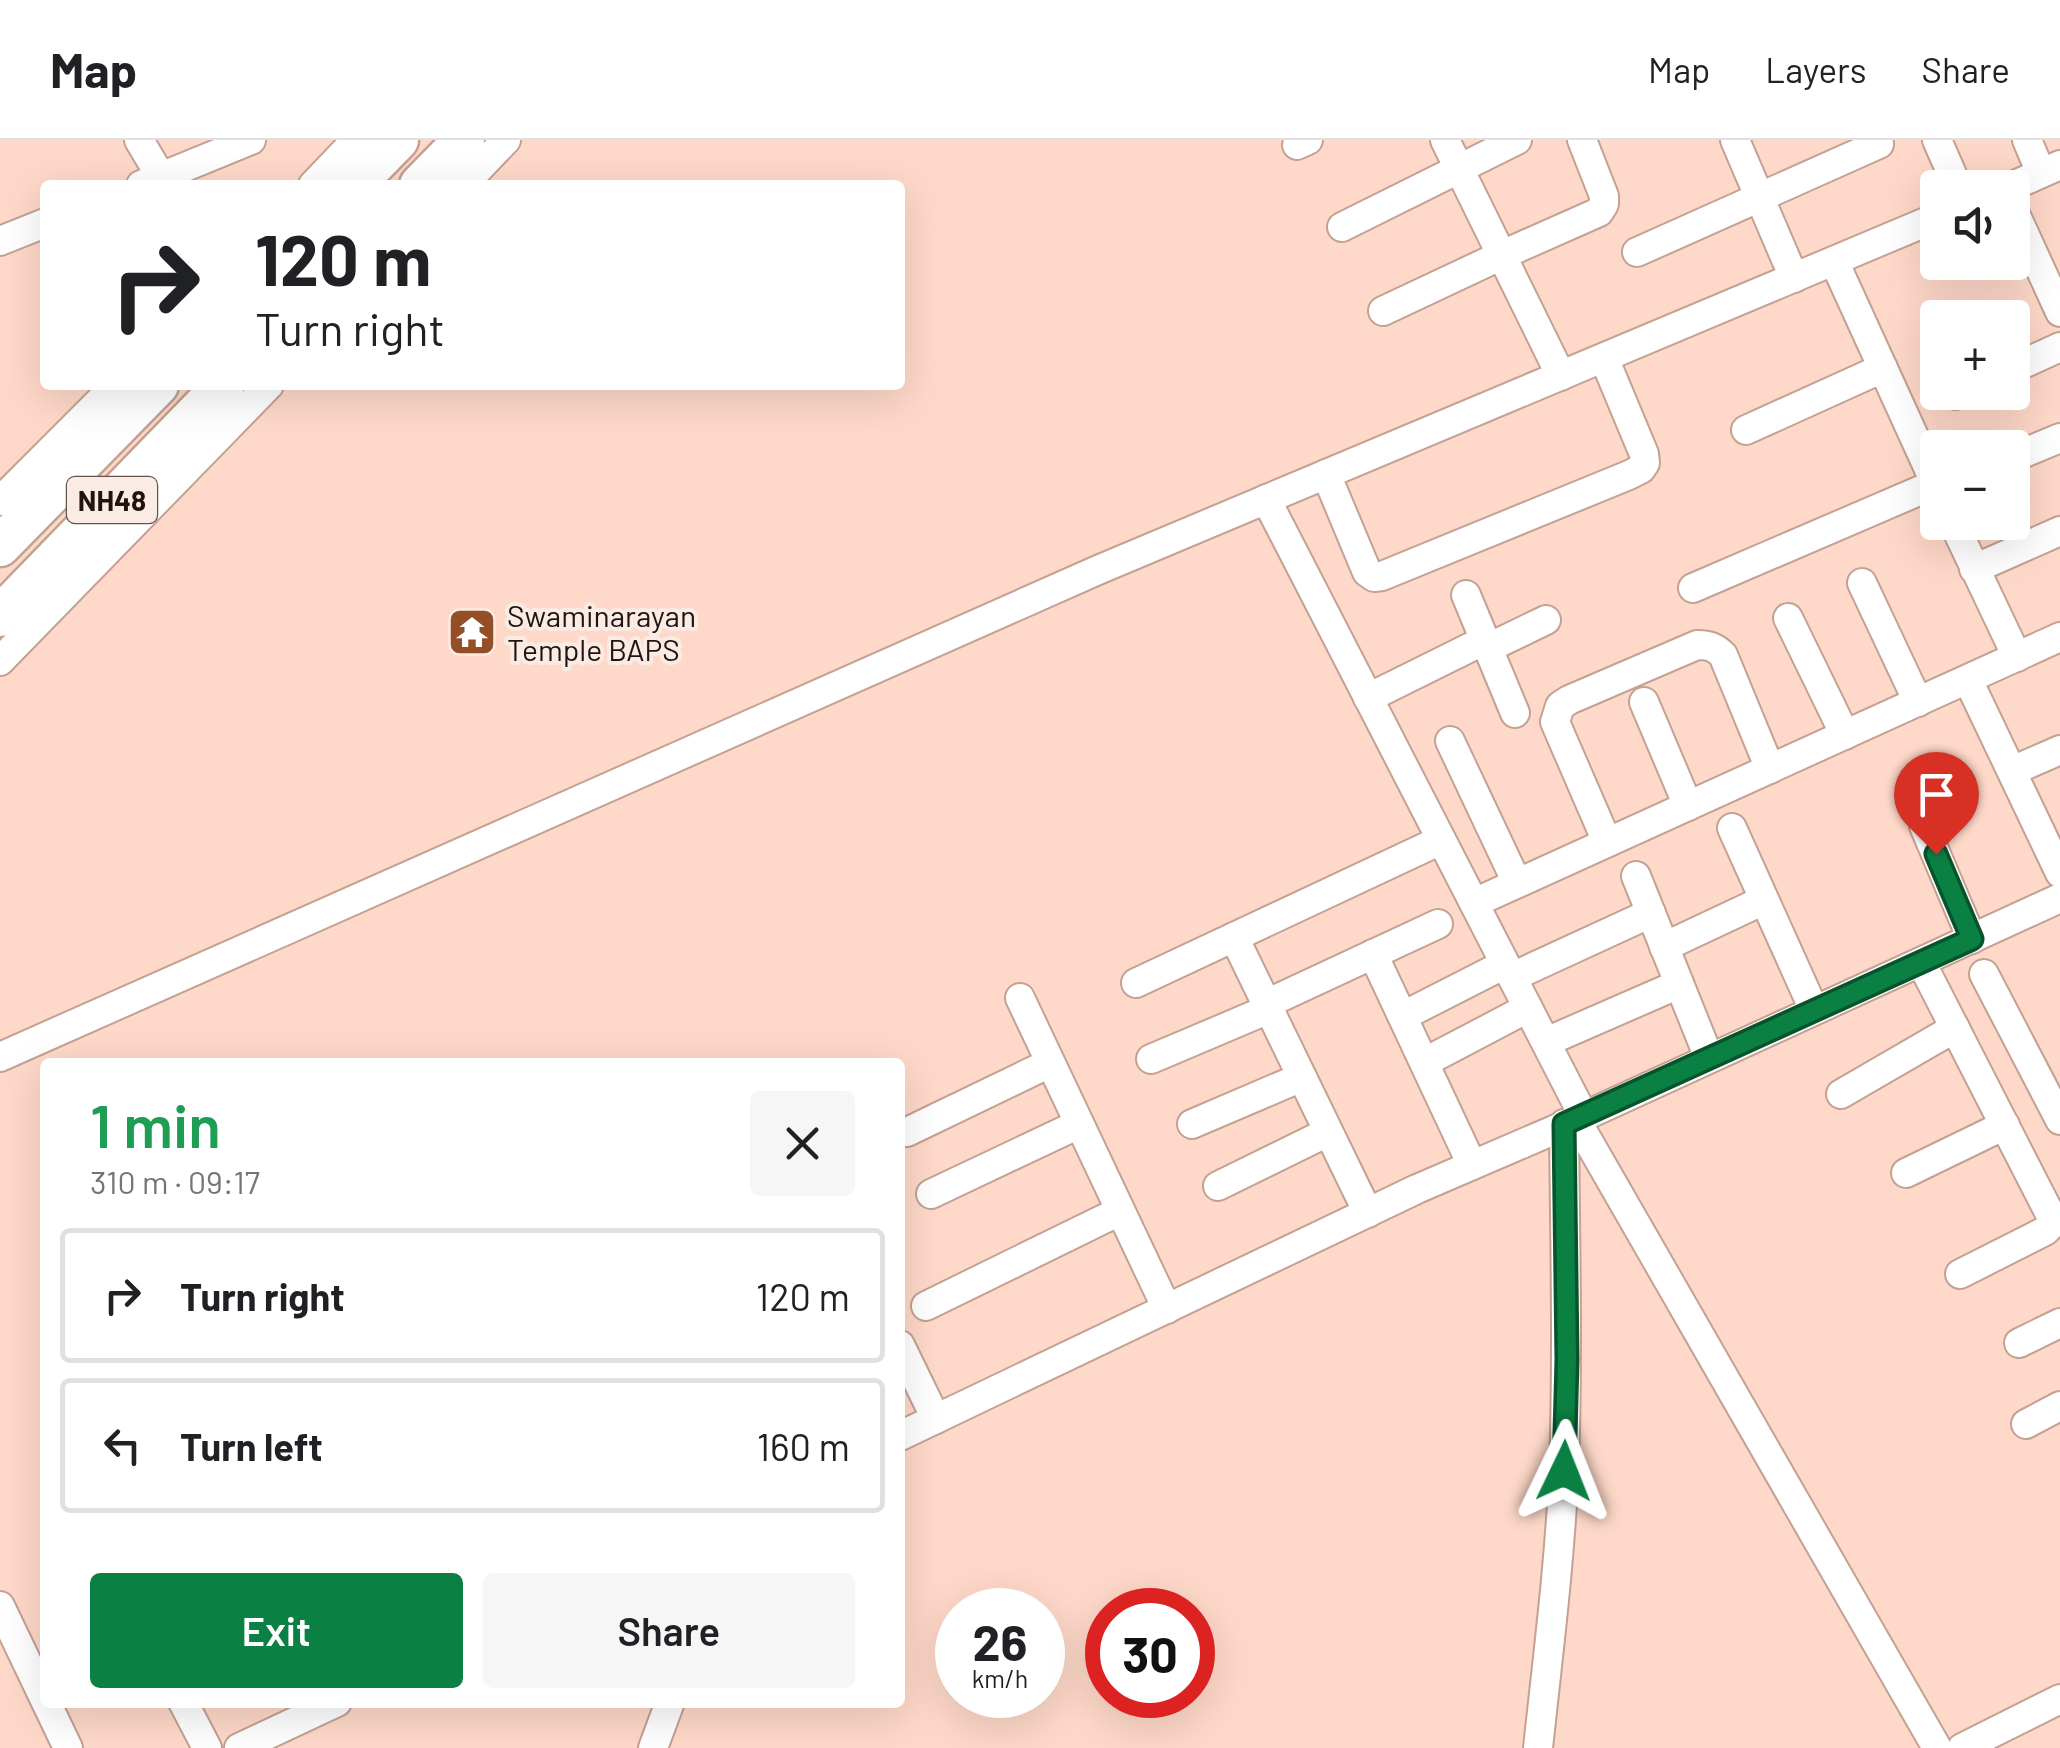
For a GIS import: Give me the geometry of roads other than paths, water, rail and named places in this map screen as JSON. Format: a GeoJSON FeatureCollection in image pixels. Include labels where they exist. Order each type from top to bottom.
{"type":"FeatureCollection","features":[{"type":"Feature","properties":{"kind":"highway"},"geometry":{"type":"LineString","coordinates":[[359,180],[398,140]]}},
{"type":"Feature","properties":{"kind":"highway"},"geometry":{"type":"LineString","coordinates":[[425,180],[464,140]]}},
{"type":"Feature","properties":{"kind":"highway","name":"NH48"},"geometry":{"type":"LineString","coordinates":[[0,546],[153,390]]}},
{"type":"Feature","properties":{"kind":"highway","name":"NH48"},"geometry":{"type":"LineString","coordinates":[[0,616],[219,390]]}},
{"type":"Feature","properties":{"kind":"street"},"geometry":{"type":"LineString","coordinates":[[138,140],[151,180]]}},
{"type":"Feature","properties":{"kind":"street"},"geometry":{"type":"LineString","coordinates":[[153,180],[251,140]]}},
{"type":"Feature","properties":{"kind":"street"},"geometry":{"type":"LineString","coordinates":[[318,180],[356,140]]}},
{"type":"Feature","properties":{"kind":"street"},"geometry":{"type":"LineString","coordinates":[[468,180],[506,140]]}},
{"type":"Feature","properties":{"kind":"street"},"geometry":{"type":"LineString","coordinates":[[1446,140],[1561,376]]}},
{"type":"Feature","properties":{"kind":"street"},"geometry":{"type":"LineString","coordinates":[[1342,227],[1517,140]]}},
{"type":"Feature","properties":{"kind":"street"},"geometry":{"type":"LineString","coordinates":[[1383,311],[1599,212],[1604,196],[1582,140]]}},
{"type":"Feature","properties":{"kind":"street"},"geometry":{"type":"LineString","coordinates":[[1735,140],[1794,278]]}},
{"type":"Feature","properties":{"kind":"street"},"geometry":{"type":"LineString","coordinates":[[1937,140],[1950,170]]}},
{"type":"Feature","properties":{"kind":"street"},"geometry":{"type":"LineString","coordinates":[[2027,140],[2051,170]]}},
{"type":"Feature","properties":{"kind":"street"},"geometry":{"type":"LineString","coordinates":[[1636,252],[1879,144]]}},
{"type":"Feature","properties":{"kind":"street"},"geometry":{"type":"LineString","coordinates":[[0,241],[40,225]]}},
{"type":"Feature","properties":{"kind":"street"},"geometry":{"type":"LineString","coordinates":[[0,1057],[1098,570],[1920,225]]}},
{"type":"Feature","properties":{"kind":"street"},"geometry":{"type":"LineString","coordinates":[[2030,247],[2060,312]]}},
{"type":"Feature","properties":{"kind":"street"},"geometry":{"type":"LineString","coordinates":[[1834,261],[1920,450]]}},
{"type":"Feature","properties":{"kind":"street"},"geometry":{"type":"LineString","coordinates":[[2030,361],[2060,347]]}},
{"type":"Feature","properties":{"kind":"street"},"geometry":{"type":"LineString","coordinates":[[1326,474],[1366,572],[1374,576],[1629,475],[1641,469],[1644,454],[1604,358]]}},
{"type":"Feature","properties":{"kind":"street"},"geometry":{"type":"LineString","coordinates":[[1746,430],[1883,368]]}},
{"type":"Feature","properties":{"kind":"street"},"geometry":{"type":"LineString","coordinates":[[0,501],[111,390]]}},
{"type":"Feature","properties":{"kind":"street"},"geometry":{"type":"LineString","coordinates":[[0,660],[264,390]]}},
{"type":"Feature","properties":{"kind":"street"},"geometry":{"type":"LineString","coordinates":[[2030,450],[2060,438]]}},
{"type":"Feature","properties":{"kind":"street"},"geometry":{"type":"LineString","coordinates":[[1693,588],[1920,493]]}},
{"type":"Feature","properties":{"kind":"street"},"geometry":{"type":"LineString","coordinates":[[1266,499],[1546,1042],[1574,1119],[1937,1748]]}},
{"type":"Feature","properties":{"kind":"street"},"geometry":{"type":"LineString","coordinates":[[1974,570],[2060,531]]}},
{"type":"Feature","properties":{"kind":"street"},"geometry":{"type":"LineString","coordinates":[[1961,540],[2017,656]]}},
{"type":"Feature","properties":{"kind":"street"},"geometry":{"type":"LineString","coordinates":[[1862,584],[1918,702]]}},
{"type":"Feature","properties":{"kind":"street"},"geometry":{"type":"LineString","coordinates":[[1466,595],[1516,713]]}},
{"type":"Feature","properties":{"kind":"street"},"geometry":{"type":"LineString","coordinates":[[1788,618],[1845,735]]}},
{"type":"Feature","properties":{"kind":"street"},"geometry":{"type":"LineString","coordinates":[[1368,698],[1546,620]]}},
{"type":"Feature","properties":{"kind":"street"},"geometry":{"type":"LineString","coordinates":[[1474,902],[2060,637]]}},
{"type":"Feature","properties":{"kind":"street"},"geometry":{"type":"LineString","coordinates":[[1608,842],[1555,722],[1560,706],[1569,700],[1697,644],[1708,645],[1723,655],[1770,769]]}},
{"type":"Feature","properties":{"kind":"street"},"geometry":{"type":"LineString","coordinates":[[1968,680],[2060,873]]}},
{"type":"Feature","properties":{"kind":"street"},"geometry":{"type":"LineString","coordinates":[[1644,702],[1688,806]]}},
{"type":"Feature","properties":{"kind":"street"},"geometry":{"type":"LineString","coordinates":[[1450,741],[1517,883]]}},
{"type":"Feature","properties":{"kind":"street"},"geometry":{"type":"LineString","coordinates":[[2012,771],[2060,750]]}},
{"type":"Feature","properties":{"kind":"street"},"geometry":{"type":"LineString","coordinates":[[1924,826],[1972,939]]}},
{"type":"Feature","properties":{"kind":"street"},"geometry":{"type":"LineString","coordinates":[[1732,828],[1814,1010]]}},
{"type":"Feature","properties":{"kind":"street"},"geometry":{"type":"LineString","coordinates":[[1136,983],[1442,840]]}},
{"type":"Feature","properties":{"kind":"street"},"geometry":{"type":"LineString","coordinates":[[1636,876],[1708,1058]]}},
{"type":"Feature","properties":{"kind":"street"},"geometry":{"type":"LineString","coordinates":[[1664,947],[1764,900]]}},
{"type":"Feature","properties":{"kind":"street"},"geometry":{"type":"LineString","coordinates":[[905,1434],[1368,1213],[2054,901],[2060,930]]}},
{"type":"Feature","properties":{"kind":"street"},"geometry":{"type":"LineString","coordinates":[[1402,1016],[1651,913]]}},
{"type":"Feature","properties":{"kind":"street"},"geometry":{"type":"LineString","coordinates":[[1150,1059],[1438,924]]}},
{"type":"Feature","properties":{"kind":"street"},"geometry":{"type":"LineString","coordinates":[[1234,937],[1368,1213]]}},
{"type":"Feature","properties":{"kind":"street"},"geometry":{"type":"LineString","coordinates":[[1373,954],[1472,1165]]}},
{"type":"Feature","properties":{"kind":"street"},"geometry":{"type":"LineString","coordinates":[[1921,962],[2047,1207],[2051,1225],[1960,1274]]}},
{"type":"Feature","properties":{"kind":"street"},"geometry":{"type":"LineString","coordinates":[[1984,974],[2051,1082],[2060,1120]]}},
{"type":"Feature","properties":{"kind":"street"},"geometry":{"type":"LineString","coordinates":[[1546,1042],[1679,984]]}},
{"type":"Feature","properties":{"kind":"street"},"geometry":{"type":"LineString","coordinates":[[1020,998],[1167,1309]]}},
{"type":"Feature","properties":{"kind":"street"},"geometry":{"type":"LineString","coordinates":[[1425,1062],[1528,1008]]}},
{"type":"Feature","properties":{"kind":"street"},"geometry":{"type":"LineString","coordinates":[[1840,1094],[1955,1028]]}},
{"type":"Feature","properties":{"kind":"street"},"geometry":{"type":"LineString","coordinates":[[907,1132],[1050,1063]]}},
{"type":"Feature","properties":{"kind":"street"},"geometry":{"type":"LineString","coordinates":[[1192,1124],[1302,1077]]}},
{"type":"Feature","properties":{"kind":"street"},"geometry":{"type":"LineString","coordinates":[[1538,1748],[1564,1471],[1574,1119]]}},
{"type":"Feature","properties":{"kind":"street"},"geometry":{"type":"LineString","coordinates":[[930,1194],[1080,1124]]}},
{"type":"Feature","properties":{"kind":"street"},"geometry":{"type":"LineString","coordinates":[[1906,1172],[2005,1125]]}},
{"type":"Feature","properties":{"kind":"street"},"geometry":{"type":"LineString","coordinates":[[1218,1186],[1328,1132]]}},
{"type":"Feature","properties":{"kind":"street"},"geometry":{"type":"LineString","coordinates":[[926,1306],[1120,1210]]}},
{"type":"Feature","properties":{"kind":"street"},"geometry":{"type":"LineString","coordinates":[[2019,1343],[2060,1323]]}},
{"type":"Feature","properties":{"kind":"street"},"geometry":{"type":"LineString","coordinates":[[905,1355],[936,1419]]}},
{"type":"Feature","properties":{"kind":"street"},"geometry":{"type":"LineString","coordinates":[[2026,1424],[2060,1406]]}},
{"type":"Feature","properties":{"kind":"street"},"geometry":{"type":"LineString","coordinates":[[0,1606],[40,1689]]}},
{"type":"Feature","properties":{"kind":"street"},"geometry":{"type":"LineString","coordinates":[[1962,1748],[2060,1699]]}},
{"type":"Feature","properties":{"kind":"street"},"geometry":{"type":"LineString","coordinates":[[49,1708],[68,1748]]}},
{"type":"Feature","properties":{"kind":"street"},"geometry":{"type":"LineString","coordinates":[[186,1708],[207,1748]]}},
{"type":"Feature","properties":{"kind":"street"},"geometry":{"type":"LineString","coordinates":[[653,1748],[668,1708]]}},
{"type":"Feature","properties":{"kind":"street"},"geometry":{"type":"LineString","coordinates":[[249,1746],[286,1713]]}},
{"type":"Feature","properties":{"kind":"place","name":"Swaminarayan Temple BAPS"},"geometry":{"type":"Point","coordinates":[472,632]}}]}
